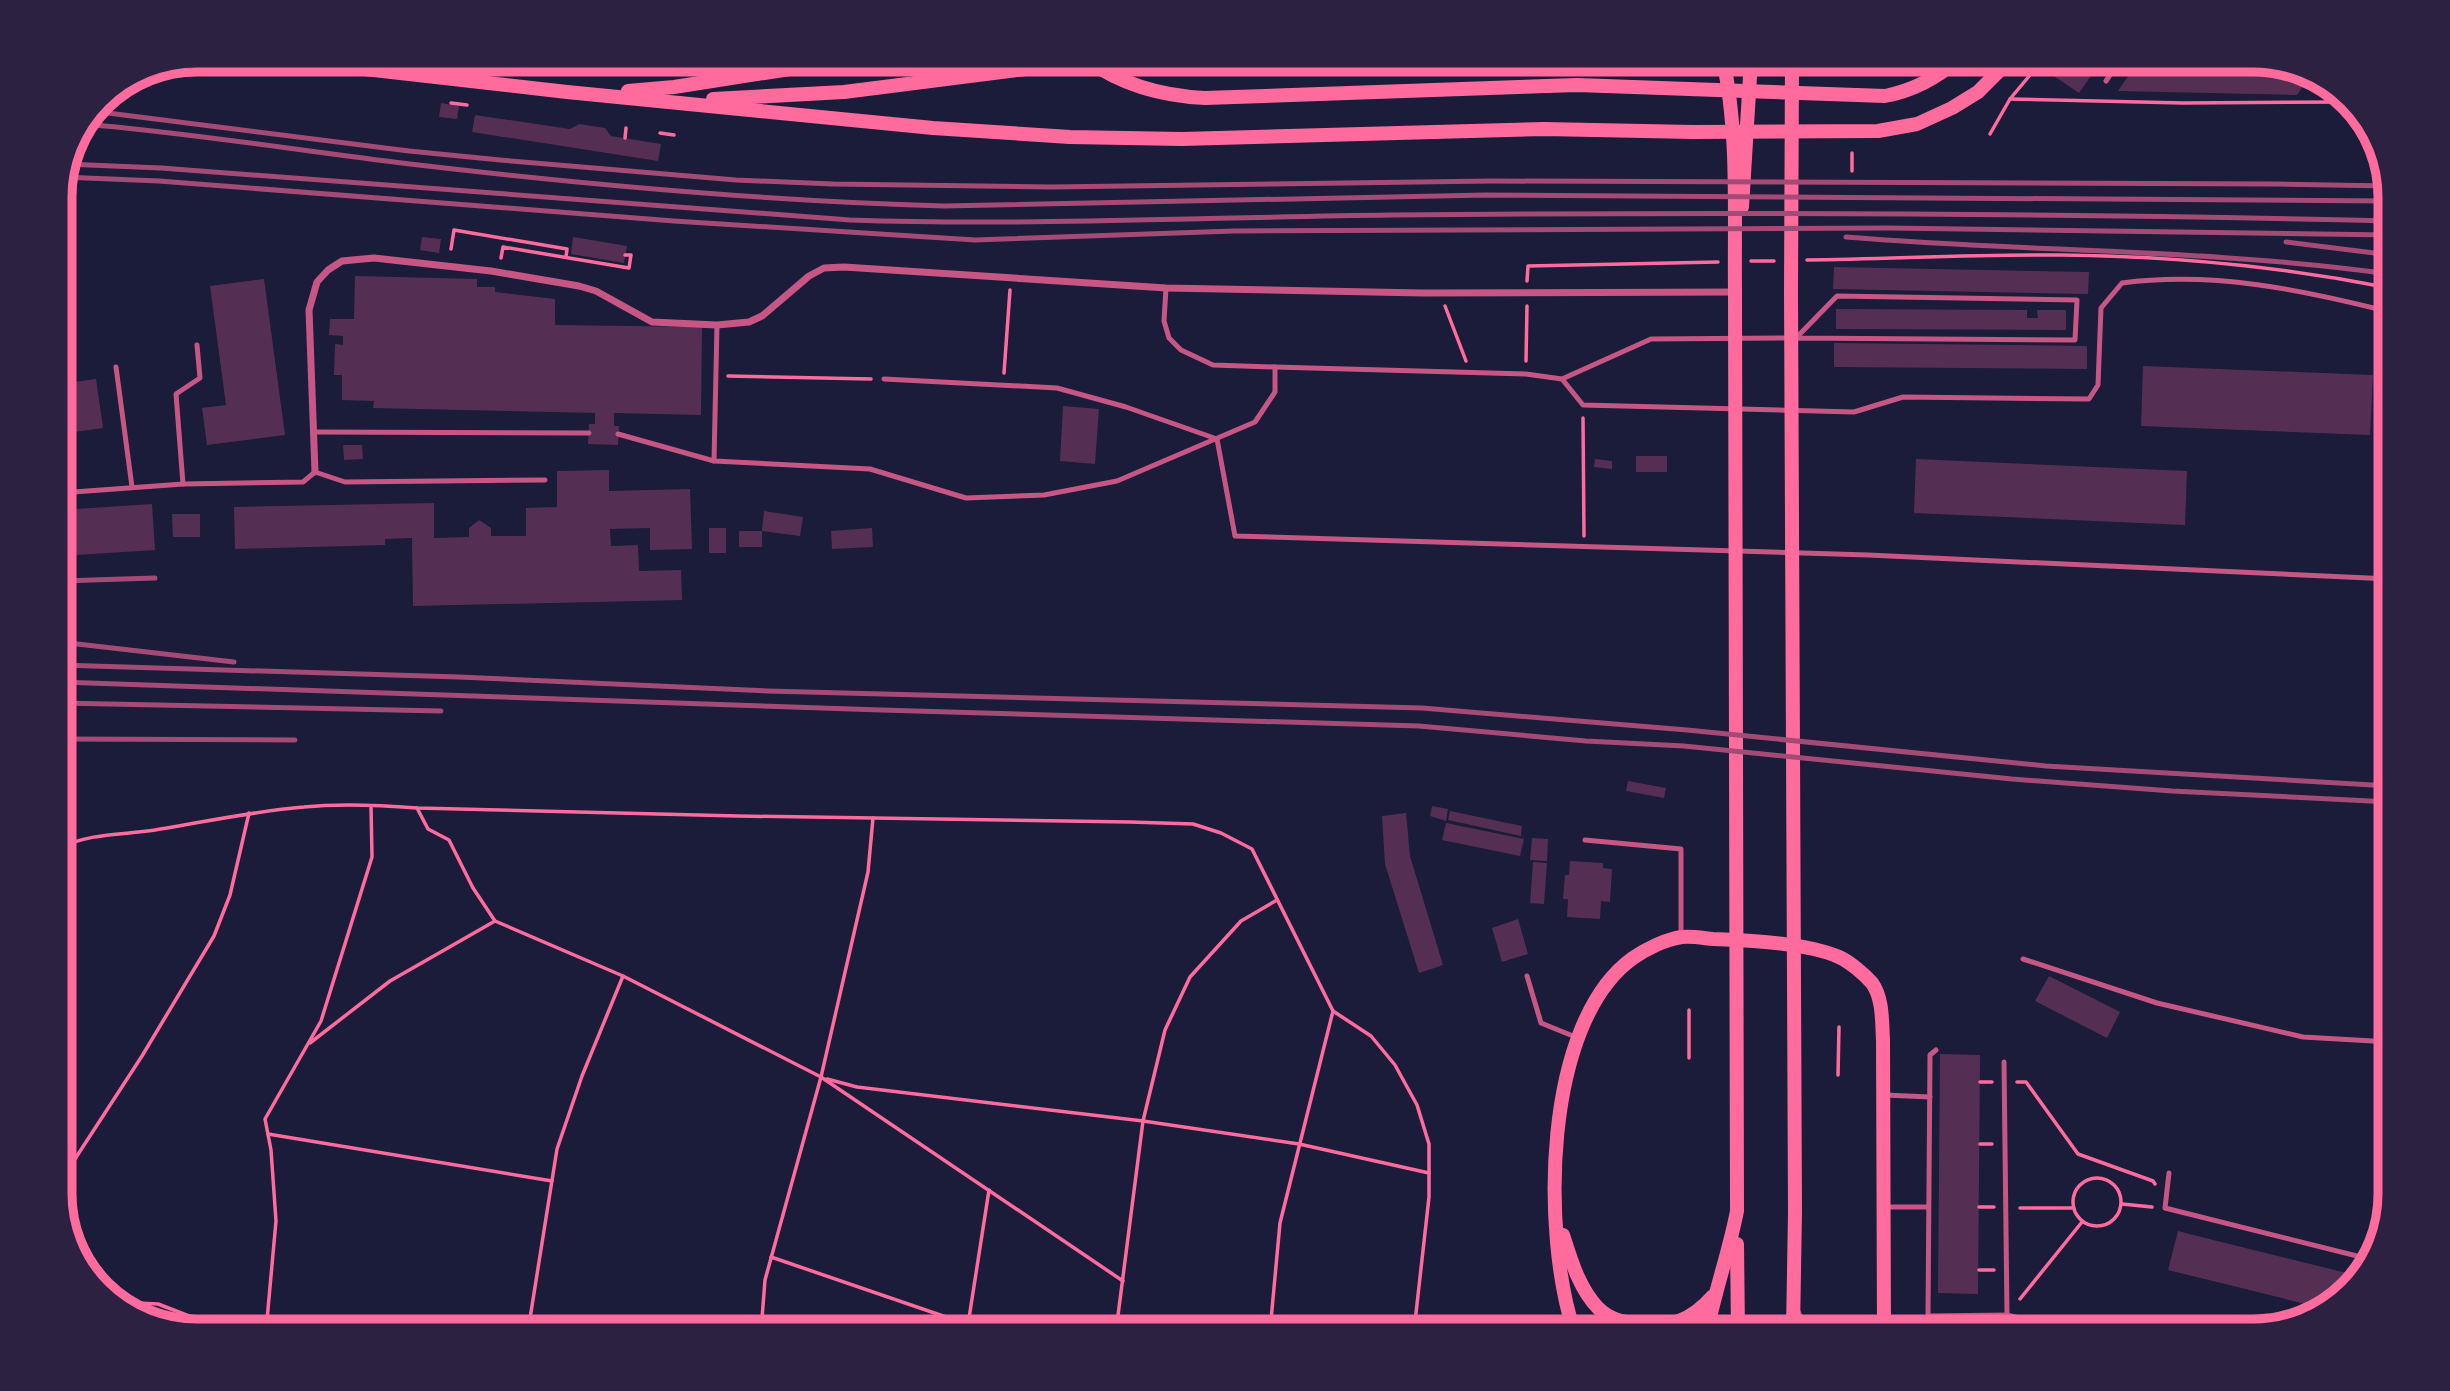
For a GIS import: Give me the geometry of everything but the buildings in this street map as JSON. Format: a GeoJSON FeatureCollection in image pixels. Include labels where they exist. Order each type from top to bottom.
{"type":"FeatureCollection","features":[{"type":"Feature","properties":{"kind":"main road"},"geometry":{"type":"LineString","coordinates":[[391,72],[933,128],[1084,137],[1182,139],[1544,129],[1693,132],[1854,132],[1897,129],[1933,118],[1978,92],[1998,72]]}},
{"type":"Feature","properties":{"kind":"main road"},"geometry":{"type":"LineString","coordinates":[[567,92],[674,87],[771,72]]}},
{"type":"Feature","properties":{"kind":"main road"},"geometry":{"type":"LineString","coordinates":[[635,99],[712,100],[844,92],[1006,72]]}},
{"type":"Feature","properties":{"kind":"main road"},"geometry":{"type":"LineString","coordinates":[[1105,72],[1125,81],[1180,97],[1205,98],[1577,85],[1885,96],[1907,90],[1939,72]]}},
{"type":"Feature","properties":{"kind":"main road"},"geometry":{"type":"LineString","coordinates":[[1725,72],[1733,162],[1735,292],[1738,1319]]}},
{"type":"Feature","properties":{"kind":"main road"},"geometry":{"type":"LineString","coordinates":[[1735,292],[1750,72]]}},
{"type":"Feature","properties":{"kind":"main road"},"geometry":{"type":"LineString","coordinates":[[1792,72],[1793,1319]]}},
{"type":"Feature","properties":{"kind":"main road"},"geometry":{"type":"LineString","coordinates":[[1569,1319],[1560,1268],[1554,1189],[1556,1128],[1561,1097],[1578,1038],[1602,988],[1617,971],[1635,956],[1681,937],[1757,941],[1819,951],[1839,958],[1873,985],[1881,1007],[1885,1095],[1884,1319]]}},
{"type":"Feature","properties":{"kind":"main road"},"geometry":{"type":"LineString","coordinates":[[1709,1319],[1714,1295],[1727,1259],[1737,1211]]}},
{"type":"Feature","properties":{"kind":"main road"},"geometry":{"type":"LineString","coordinates":[[1556,1216],[1573,1266],[1585,1291],[1596,1306],[1614,1319]]}},
{"type":"Feature","properties":{"kind":"main road"},"geometry":{"type":"LineString","coordinates":[[1681,1319],[1701,1310],[1714,1295]]}},
{"type":"Feature","properties":{"kind":"street"},"geometry":{"type":"LineString","coordinates":[[315,472],[309,310],[317,282],[328,270],[342,261],[374,258],[491,271],[579,286],[596,291],[652,322],[717,325],[749,322],[762,316],[809,276],[824,268],[844,267],[1166,288],[1423,293],[1735,292]]}},
{"type":"Feature","properties":{"kind":"street"},"geometry":{"type":"LineString","coordinates":[[1793,1307],[1798,1319]]}},
{"type":"Feature","properties":{"kind":"lane"},"geometry":{"type":"LineString","coordinates":[[2106,81],[2112,72]]}},
{"type":"Feature","properties":{"kind":"lane"},"geometry":{"type":"LineString","coordinates":[[1562,379],[1583,405],[1854,412],[1903,397],[2089,400],[2098,385],[2101,309],[2122,283],[2153,279],[2235,282],[2310,292],[2378,309]]}},
{"type":"Feature","properties":{"kind":"lane"},"geometry":{"type":"LineString","coordinates":[[1166,288],[1164,321],[1168,338],[1181,349],[1213,365],[1526,374],[1562,379],[1651,340],[2075,340],[2077,300],[1837,296],[1796,338]]}},
{"type":"Feature","properties":{"kind":"lane"},"geometry":{"type":"LineString","coordinates":[[714,461],[717,325]]}},
{"type":"Feature","properties":{"kind":"lane"},"geometry":{"type":"LineString","coordinates":[[183,485],[176,394],[200,378],[197,345]]}},
{"type":"Feature","properties":{"kind":"lane"},"geometry":{"type":"LineString","coordinates":[[116,366],[132,487]]}},
{"type":"Feature","properties":{"kind":"lane"},"geometry":{"type":"LineString","coordinates":[[618,434],[714,461],[870,469],[966,498],[1044,495],[1117,481],[1255,422],[1275,392],[1275,367]]}},
{"type":"Feature","properties":{"kind":"lane"},"geometry":{"type":"LineString","coordinates":[[884,379],[1057,388],[1126,407],[1216,439]]}},
{"type":"Feature","properties":{"kind":"lane"},"geometry":{"type":"LineString","coordinates":[[313,432],[589,433]]}},
{"type":"Feature","properties":{"kind":"lane"},"geometry":{"type":"LineString","coordinates":[[1216,439],[1235,536],[1881,555],[2378,578]]}},
{"type":"Feature","properties":{"kind":"lane"},"geometry":{"type":"LineString","coordinates":[[72,492],[132,487],[303,482],[315,472],[345,482],[545,480]]}},
{"type":"Feature","properties":{"kind":"lane"},"geometry":{"type":"LineString","coordinates":[[1585,840],[1681,849],[1681,937]]}},
{"type":"Feature","properties":{"kind":"lane"},"geometry":{"type":"LineString","coordinates":[[2022,959],[2157,1003],[2303,1037],[2378,1041]]}},
{"type":"Feature","properties":{"kind":"lane"},"geometry":{"type":"LineString","coordinates":[[1527,976],[1541,1023],[1578,1038]]}},
{"type":"Feature","properties":{"kind":"lane"},"geometry":{"type":"LineString","coordinates":[[1936,1049],[1930,1055],[1928,1316],[2007,1315],[2023,1319]]}},
{"type":"Feature","properties":{"kind":"lane"},"geometry":{"type":"LineString","coordinates":[[2004,1062],[2007,1315]]}},
{"type":"Feature","properties":{"kind":"lane"},"geometry":{"type":"LineString","coordinates":[[1885,1095],[1930,1097]]}},
{"type":"Feature","properties":{"kind":"lane"},"geometry":{"type":"LineString","coordinates":[[2169,1173],[2165,1208],[2362,1257]]}},
{"type":"Feature","properties":{"kind":"lane"},"geometry":{"type":"LineString","coordinates":[[1884,1208],[1928,1207]]}},
{"type":"Feature","properties":{"kind":"path"},"geometry":{"type":"LineString","coordinates":[[1990,134],[2010,99],[2031,72]]}},
{"type":"Feature","properties":{"kind":"path"},"geometry":{"type":"LineString","coordinates":[[2010,99],[2183,103],[2334,102]]}},
{"type":"Feature","properties":{"kind":"path"},"geometry":{"type":"LineString","coordinates":[[451,103],[467,105]]}},
{"type":"Feature","properties":{"kind":"path"},"geometry":{"type":"LineString","coordinates":[[625,138],[626,128]]}},
{"type":"Feature","properties":{"kind":"path"},"geometry":{"type":"LineString","coordinates":[[660,133],[674,135]]}},
{"type":"Feature","properties":{"kind":"path"},"geometry":{"type":"LineString","coordinates":[[1852,153],[1852,171]]}},
{"type":"Feature","properties":{"kind":"path"},"geometry":{"type":"LineString","coordinates":[[451,249],[454,230],[567,249],[566,257]]}},
{"type":"Feature","properties":{"kind":"path"},"geometry":{"type":"LineString","coordinates":[[501,258],[503,247],[629,268],[631,255],[625,255]]}},
{"type":"Feature","properties":{"kind":"path"},"geometry":{"type":"LineString","coordinates":[[1802,260],[2063,255],[2172,260],[2378,286]]}},
{"type":"Feature","properties":{"kind":"path"},"geometry":{"type":"LineString","coordinates":[[1747,261],[1774,261]]}},
{"type":"Feature","properties":{"kind":"path"},"geometry":{"type":"LineString","coordinates":[[1527,293],[1528,266],[1720,262]]}},
{"type":"Feature","properties":{"kind":"path"},"geometry":{"type":"LineString","coordinates":[[1004,385],[1010,289]]}},
{"type":"Feature","properties":{"kind":"path"},"geometry":{"type":"LineString","coordinates":[[1445,304],[1470,373]]}},
{"type":"Feature","properties":{"kind":"path"},"geometry":{"type":"LineString","coordinates":[[1526,374],[1527,306]]}},
{"type":"Feature","properties":{"kind":"path"},"geometry":{"type":"LineString","coordinates":[[716,377],[884,379]]}},
{"type":"Feature","properties":{"kind":"path"},"geometry":{"type":"LineString","coordinates":[[1583,405],[1584,546]]}},
{"type":"Feature","properties":{"kind":"path"},"geometry":{"type":"LineString","coordinates":[[72,844],[102,835],[306,806],[873,818],[999,818],[1193,824],[1221,833],[1252,849],[1333,1011],[1371,1036],[1395,1065],[1417,1105],[1429,1144],[1429,1196],[1415,1319]]}},
{"type":"Feature","properties":{"kind":"path"},"geometry":{"type":"LineString","coordinates":[[267,1319],[276,1221],[271,1150],[265,1119],[321,1021],[372,857],[371,806]]}},
{"type":"Feature","properties":{"kind":"path"},"geometry":{"type":"LineString","coordinates":[[417,808],[428,829],[449,840],[473,888],[495,921],[622,976],[821,1077],[1123,1281]]}},
{"type":"Feature","properties":{"kind":"path"},"geometry":{"type":"LineString","coordinates":[[72,1164],[142,1056],[214,936],[230,895],[249,813]]}},
{"type":"Feature","properties":{"kind":"path"},"geometry":{"type":"LineString","coordinates":[[762,1319],[765,1280],[821,1077],[868,872],[873,818]]}},
{"type":"Feature","properties":{"kind":"path"},"geometry":{"type":"LineString","coordinates":[[1118,1319],[1143,1121],[1165,1030],[1190,977],[1241,921],[1277,900]]}},
{"type":"Feature","properties":{"kind":"path"},"geometry":{"type":"LineString","coordinates":[[308,1044],[390,981],[495,921]]}},
{"type":"Feature","properties":{"kind":"path"},"geometry":{"type":"LineString","coordinates":[[530,1319],[561,1137],[622,976]]}},
{"type":"Feature","properties":{"kind":"path"},"geometry":{"type":"LineString","coordinates":[[1689,1010],[1689,1058]]}},
{"type":"Feature","properties":{"kind":"path"},"geometry":{"type":"LineString","coordinates":[[1271,1319],[1280,1223],[1333,1011]]}},
{"type":"Feature","properties":{"kind":"path"},"geometry":{"type":"LineString","coordinates":[[1838,1075],[1839,1027]]}},
{"type":"Feature","properties":{"kind":"path"},"geometry":{"type":"LineString","coordinates":[[821,1077],[857,1087],[1143,1121],[1298,1143],[1429,1173]]}},
{"type":"Feature","properties":{"kind":"path"},"geometry":{"type":"LineString","coordinates":[[1980,1082],[2026,1082],[2078,1154],[2153,1181],[2165,1208],[2122,1204]]}},
{"type":"Feature","properties":{"kind":"path"},"geometry":{"type":"LineString","coordinates":[[268,1134],[552,1181]]}},
{"type":"Feature","properties":{"kind":"path"},"geometry":{"type":"LineString","coordinates":[[2092,1178],[2111,1182],[2121,1196],[2122,1204],[2110,1224],[2093,1227],[2082,1222],[2073,1208],[2073,1200],[2078,1187],[2092,1178]]}},
{"type":"Feature","properties":{"kind":"path"},"geometry":{"type":"LineString","coordinates":[[969,1319],[989,1190]]}},
{"type":"Feature","properties":{"kind":"path"},"geometry":{"type":"LineString","coordinates":[[1979,1207],[2073,1208]]}},
{"type":"Feature","properties":{"kind":"path"},"geometry":{"type":"LineString","coordinates":[[2007,1315],[2082,1222]]}},
{"type":"Feature","properties":{"kind":"path"},"geometry":{"type":"LineString","coordinates":[[771,1257],[951,1319]]}},
{"type":"Feature","properties":{"kind":"path"},"geometry":{"type":"LineString","coordinates":[[134,1303],[158,1304],[196,1319]]}},
{"type":"Feature","properties":{"kind":"railway"},"geometry":{"type":"LineString","coordinates":[[104,113],[500,160],[736,180],[833,184],[1051,187],[1492,181],[2378,186]]}},
{"type":"Feature","properties":{"kind":"railway"},"geometry":{"type":"LineString","coordinates":[[95,125],[544,179],[744,196],[944,206],[1486,195],[2378,201]]}},
{"type":"Feature","properties":{"kind":"railway"},"geometry":{"type":"LineString","coordinates":[[76,164],[161,168],[850,220],[918,222],[1766,213],[2378,221]]}},
{"type":"Feature","properties":{"kind":"railway"},"geometry":{"type":"LineString","coordinates":[[73,177],[159,181],[674,221],[975,240],[1234,231],[1888,228],[2378,235]]}},
{"type":"Feature","properties":{"kind":"railway"},"geometry":{"type":"LineString","coordinates":[[1846,237],[2186,255],[2378,273]]}},
{"type":"Feature","properties":{"kind":"railway"},"geometry":{"type":"LineString","coordinates":[[2286,242],[2378,254]]}},
{"type":"Feature","properties":{"kind":"railway"},"geometry":{"type":"LineString","coordinates":[[72,581],[155,578]]}},
{"type":"Feature","properties":{"kind":"railway"},"geometry":{"type":"LineString","coordinates":[[72,643],[234,662]]}},
{"type":"Feature","properties":{"kind":"railway"},"geometry":{"type":"LineString","coordinates":[[72,665],[459,677],[767,691],[1422,708],[1687,730],[2046,766],[2378,785]]}},
{"type":"Feature","properties":{"kind":"railway"},"geometry":{"type":"LineString","coordinates":[[72,682],[1419,726],[1586,741],[1684,746],[2012,779],[2172,791],[2378,801]]}},
{"type":"Feature","properties":{"kind":"railway"},"geometry":{"type":"LineString","coordinates":[[72,703],[441,711]]}},
{"type":"Feature","properties":{"kind":"railway"},"geometry":{"type":"LineString","coordinates":[[72,739],[295,740]]}}]}
